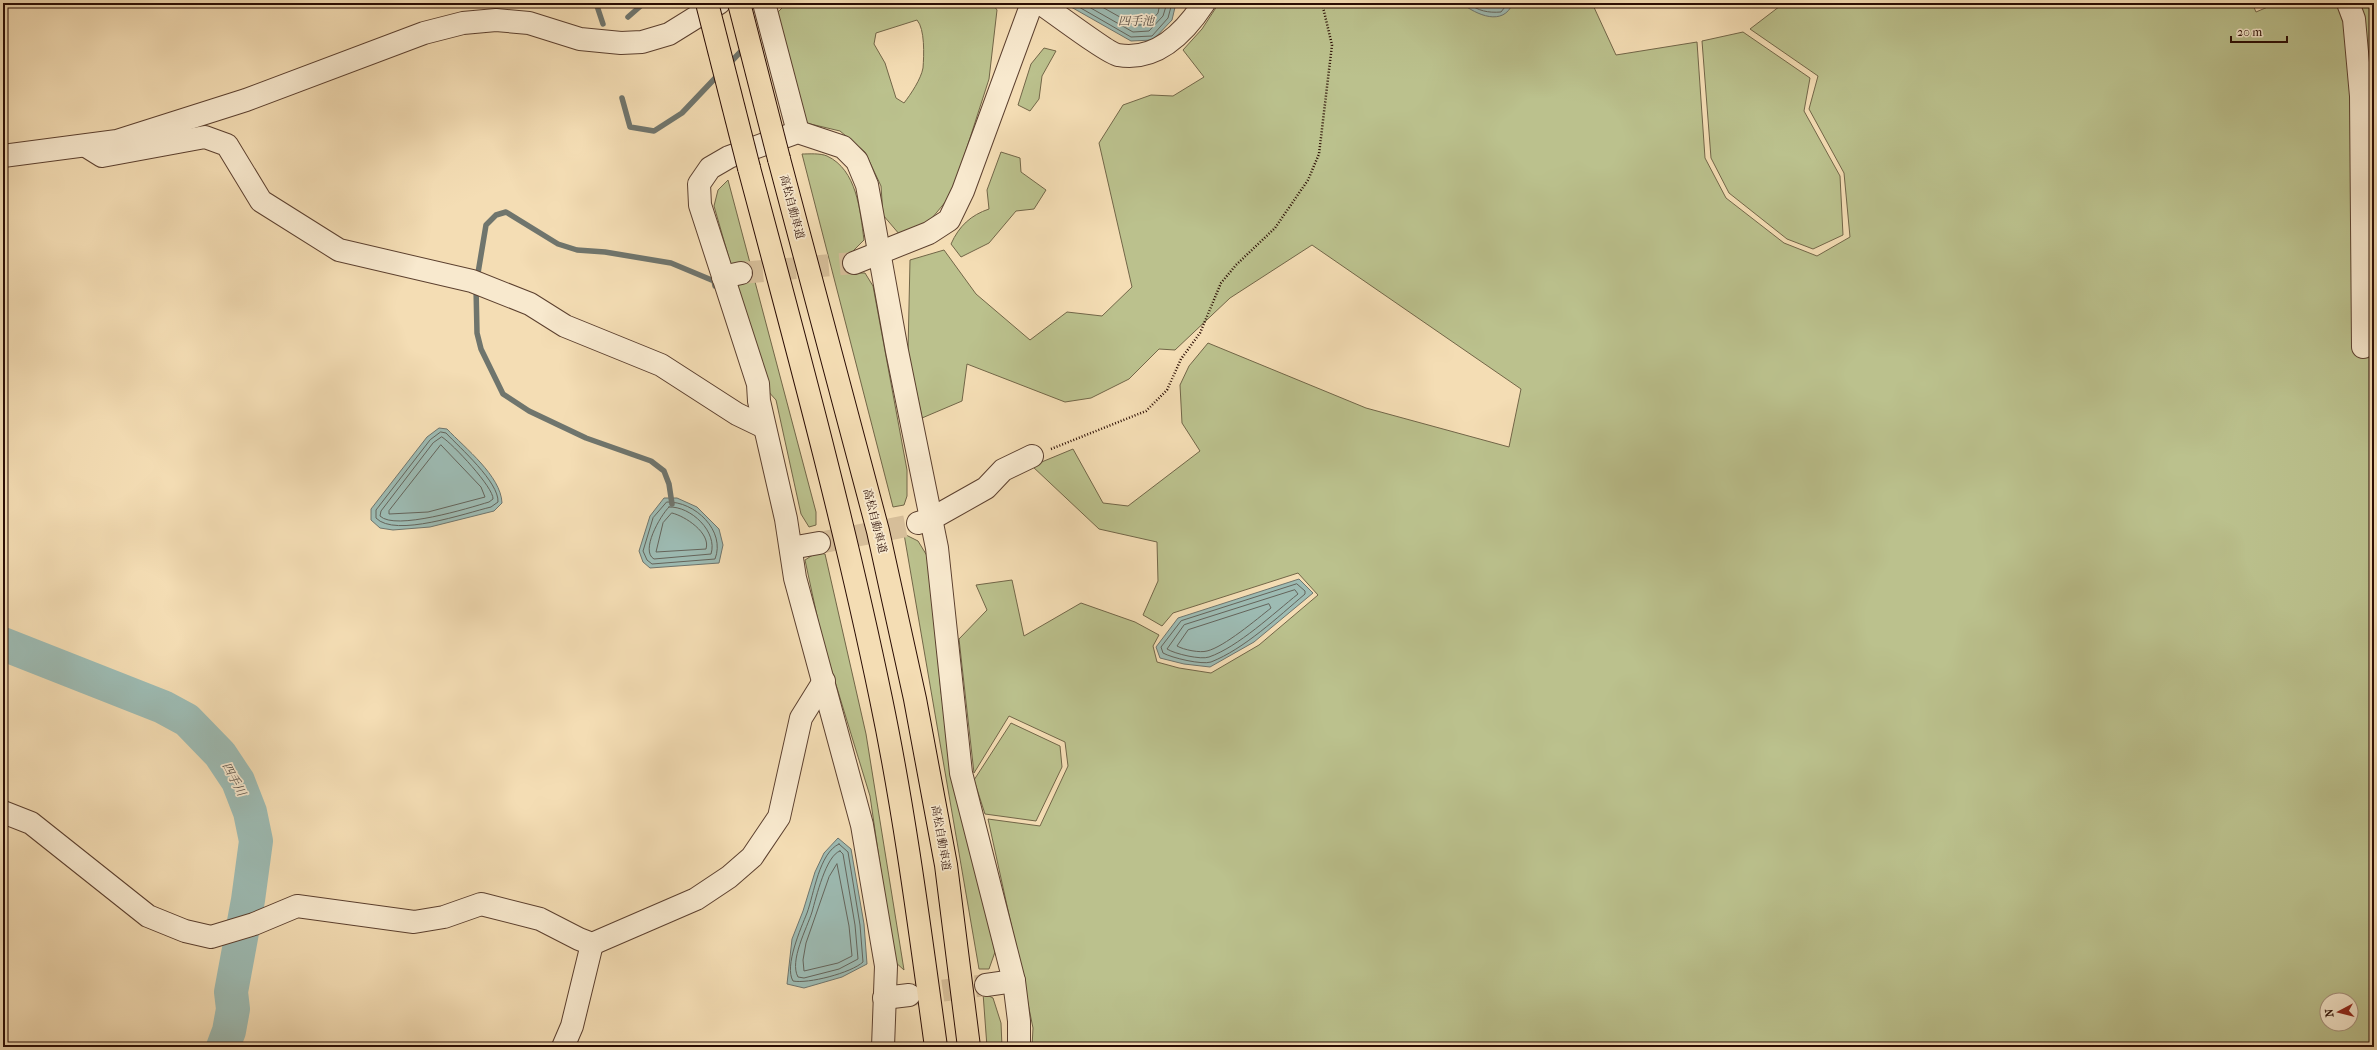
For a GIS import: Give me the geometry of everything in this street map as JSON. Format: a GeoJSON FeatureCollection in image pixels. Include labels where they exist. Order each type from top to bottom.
{"type":"FeatureCollection","features":[{"type":"Feature","properties":{"kind":"highway"},"geometry":{"type":"LineString","coordinates":[[707,3],[844,531],[882,700],[911,866],[936,1047]]}},
{"type":"Feature","properties":{"kind":"highway","name":"高松自動車道"},"geometry":{"type":"LineString","coordinates":[[739,3],[878,531],[913,692],[946,865],[968,1047]]}},
{"type":"Feature","properties":{"kind":"street"},"geometry":{"type":"LineString","coordinates":[[3,156],[117,141],[246,100],[424,33],[463,23],[496,20],[529,23],[580,39],[621,43],[642,42],[668,34],[718,3]]}},
{"type":"Feature","properties":{"kind":"street"},"geometry":{"type":"LineString","coordinates":[[764,3],[798,132]]}},
{"type":"Feature","properties":{"kind":"street"},"geometry":{"type":"LineString","coordinates":[[854,263],[929,234],[949,220],[963,191],[1032,3]]}},
{"type":"Feature","properties":{"kind":"street"},"geometry":{"type":"LineString","coordinates":[[1040,3],[1117,55],[1142,56],[1163,47],[1184,29],[1204,3]]}},
{"type":"Feature","properties":{"kind":"street"},"geometry":{"type":"LineString","coordinates":[[2348,3],[2354,19],[2361,96],[2363,347]]}},
{"type":"Feature","properties":{"kind":"street"},"geometry":{"type":"LineString","coordinates":[[883,1047],[886,966],[862,824],[795,578],[764,427],[758,384],[732,275],[700,205],[699,184],[710,168],[729,157],[798,132],[843,147],[857,161],[867,185],[924,521],[937,548],[961,773],[1014,981],[1019,1020],[1019,1047]]}},
{"type":"Feature","properties":{"kind":"street"},"geometry":{"type":"LineString","coordinates":[[86,146],[102,156],[205,138],[227,145],[261,201],[339,250],[475,282],[530,304],[565,326],[661,365],[737,414],[764,427]]}},
{"type":"Feature","properties":{"kind":"street"},"geometry":{"type":"LineString","coordinates":[[924,521],[986,488],[1003,470],[1032,456]]}},
{"type":"Feature","properties":{"kind":"street"},"geometry":{"type":"LineString","coordinates":[[790,548],[819,544]]}},
{"type":"Feature","properties":{"kind":"street"},"geometry":{"type":"LineString","coordinates":[[3,812],[31,823],[148,916],[185,932],[211,937],[254,924],[297,906],[414,922],[444,917],[481,904],[540,919],[579,940],[592,944],[696,900],[729,878],[752,857],[779,817],[801,718],[824,681]]}},
{"type":"Feature","properties":{"kind":"street"},"geometry":{"type":"LineString","coordinates":[[563,1047],[572,1026],[592,944]]}},
{"type":"Feature","properties":{"kind":"street"},"geometry":{"type":"LineString","coordinates":[[986,985],[1014,981]]}},
{"type":"Feature","properties":{"kind":"street"},"geometry":{"type":"LineString","coordinates":[[884,998],[909,995]]}},
{"type":"Feature","properties":{"kind":"path"},"geometry":{"type":"LineString","coordinates":[[1032,456],[1146,411],[1167,390],[1181,359],[1200,333],[1222,283],[1236,265],[1275,228],[1308,180],[1320,148],[1332,45],[1322,3]]}},
{"type":"Feature","properties":{"kind":"green space"},"geometry":{"type":"Polygon","coordinates":[[[787,3],[992,3],[997,10],[989,79],[952,194],[927,224],[900,235],[883,215],[881,186],[865,152],[840,131],[802,122],[776,14],[787,3]],[[917,20],[876,33],[874,44],[885,63],[896,98],[904,103],[918,82],[923,68],[923,36],[920,24],[917,20]]]}},
{"type":"Feature","properties":{"kind":"green space"},"geometry":{"type":"Polygon","coordinates":[[[1219,3],[1592,3],[1616,55],[1697,42],[1705,158],[1726,198],[1784,243],[1817,256],[1850,237],[1844,173],[1809,109],[1818,76],[1750,29],[1784,3],[2252,3],[2256,12],[2277,3],[2374,3],[2374,1047],[1032,1047],[1033,1028],[988,819],[1040,826],[1068,766],[1065,742],[1009,716],[974,773],[959,639],[987,610],[976,585],[1012,580],[1024,636],[1081,603],[1135,622],[1159,635],[1153,646],[1157,662],[1179,668],[1211,673],[1259,645],[1318,595],[1298,573],[1173,613],[1162,626],[1143,615],[1158,581],[1157,542],[1099,529],[1032,466],[1073,449],[1103,503],[1128,506],[1200,451],[1182,423],[1180,385],[1189,366],[1208,343],[1366,408],[1509,447],[1521,389],[1312,245],[1230,298],[1175,350],[1159,349],[1129,379],[1091,398],[1065,402],[967,364],[962,401],[922,418],[908,352],[910,260],[944,250],[976,294],[1030,340],[1067,312],[1102,316],[1132,287],[1099,143],[1123,105],[1151,95],[1173,96],[1204,77],[1183,50],[1202,29],[1219,3]]]}},
{"type":"Feature","properties":{"kind":"green space"},"geometry":{"type":"Polygon","coordinates":[[[1743,32],[1810,78],[1804,111],[1840,176],[1843,235],[1813,249],[1787,239],[1729,193],[1711,158],[1702,41],[1743,32]]]}},
{"type":"Feature","properties":{"kind":"green space"},"geometry":{"type":"Polygon","coordinates":[[[1044,48],[1056,51],[1042,76],[1039,99],[1030,111],[1018,105],[1031,64],[1044,48]]]}},
{"type":"Feature","properties":{"kind":"green space"},"geometry":{"type":"Polygon","coordinates":[[[1001,152],[1020,158],[1021,172],[1046,190],[1034,209],[1016,211],[989,243],[961,257],[951,244],[966,222],[977,214],[989,209],[987,190],[1001,152]]]}},
{"type":"Feature","properties":{"kind":"green space"},"geometry":{"type":"Polygon","coordinates":[[[802,154],[824,155],[837,162],[851,181],[855,192],[861,216],[864,240],[850,254],[854,273],[865,273],[873,286],[907,470],[907,496],[904,505],[893,507],[802,154]]]}},
{"type":"Feature","properties":{"kind":"green space"},"geometry":{"type":"Polygon","coordinates":[[[728,180],[816,512],[816,525],[809,527],[801,514],[776,400],[767,390],[714,206],[718,190],[728,180]]]}},
{"type":"Feature","properties":{"kind":"green space"},"geometry":{"type":"Polygon","coordinates":[[[904,534],[918,541],[929,559],[941,692],[956,785],[995,952],[989,969],[979,969],[904,534]]]}},
{"type":"Feature","properties":{"kind":"green space"},"geometry":{"type":"Polygon","coordinates":[[[816,553],[825,554],[866,734],[904,970],[894,961],[870,796],[822,639],[805,560],[816,553]]]}},
{"type":"Feature","properties":{"kind":"green space"},"geometry":{"type":"Polygon","coordinates":[[[1011,723],[1060,746],[1062,767],[1036,821],[985,814],[974,780],[1011,723]]]}},
{"type":"Feature","properties":{"kind":"green space"},"geometry":{"type":"Polygon","coordinates":[[[983,993],[993,998],[1001,1023],[1002,1047],[987,1047],[983,993]]]}},
{"type":"Feature","properties":{"kind":"water","name":"四手池"},"geometry":{"type":"Polygon","coordinates":[[[1064,3],[1176,3],[1172,20],[1153,40],[1131,41],[1064,3]]]}},
{"type":"Feature","properties":{"kind":"water"},"geometry":{"type":"Polygon","coordinates":[[[1461,3],[1513,3],[1509,10],[1503,15],[1496,17],[1482,15],[1461,3]]]}},
{"type":"Feature","properties":{"kind":"water"},"geometry":{"type":"Polygon","coordinates":[[[439,428],[447,429],[481,463],[496,483],[502,503],[494,511],[430,527],[393,530],[380,528],[371,520],[371,509],[427,437],[439,428]]]}},
{"type":"Feature","properties":{"kind":"water"},"geometry":{"type":"Polygon","coordinates":[[[664,498],[677,498],[697,507],[719,529],[723,545],[719,563],[650,568],[643,562],[639,551],[650,516],[664,498]]]}},
{"type":"Feature","properties":{"kind":"water"},"geometry":{"type":"Polygon","coordinates":[[[1299,579],[1313,593],[1254,642],[1210,667],[1184,664],[1160,658],[1156,647],[1178,618],[1299,579]]]}},
{"type":"Feature","properties":{"kind":"water"},"geometry":{"type":"Polygon","coordinates":[[[838,838],[851,849],[864,924],[867,964],[842,977],[804,988],[787,984],[792,939],[803,911],[815,872],[824,853],[838,838]]]}},
{"type":"Feature","properties":{"kind":"waterway"},"geometry":{"type":"LineString","coordinates":[[596,3],[603,24]]}},
{"type":"Feature","properties":{"kind":"waterway"},"geometry":{"type":"LineString","coordinates":[[628,17],[644,3]]}},
{"type":"Feature","properties":{"kind":"waterway"},"geometry":{"type":"LineString","coordinates":[[729,64],[745,47]]}},
{"type":"Feature","properties":{"kind":"waterway"},"geometry":{"type":"LineString","coordinates":[[622,98],[630,127],[654,131],[682,113],[720,73]]}},
{"type":"Feature","properties":{"kind":"waterway"},"geometry":{"type":"LineString","coordinates":[[477,279],[486,225],[496,215],[506,212],[558,244],[577,250],[605,252],[671,263],[714,281],[715,286]]}},
{"type":"Feature","properties":{"kind":"waterway"},"geometry":{"type":"LineString","coordinates":[[476,287],[477,333],[481,349],[503,394],[529,411],[586,438],[651,461],[664,471],[669,484],[672,504]]}},
{"type":"Feature","properties":{"kind":"waterway","name":"四手川"},"geometry":{"type":"LineString","coordinates":[[3,644],[163,707],[187,720],[220,754],[238,781],[250,812],[256,841],[248,900],[231,992],[233,1009],[229,1031],[223,1047]]}},
{"type":"Feature","properties":{"kind":"tunnel"},"geometry":{"type":"LineString","coordinates":[[741,273],[854,263]]}},
{"type":"Feature","properties":{"kind":"tunnel"},"geometry":{"type":"LineString","coordinates":[[819,543],[917,524]]}},
{"type":"Feature","properties":{"kind":"tunnel"},"geometry":{"type":"LineString","coordinates":[[910,995],[986,985]]}}]}
